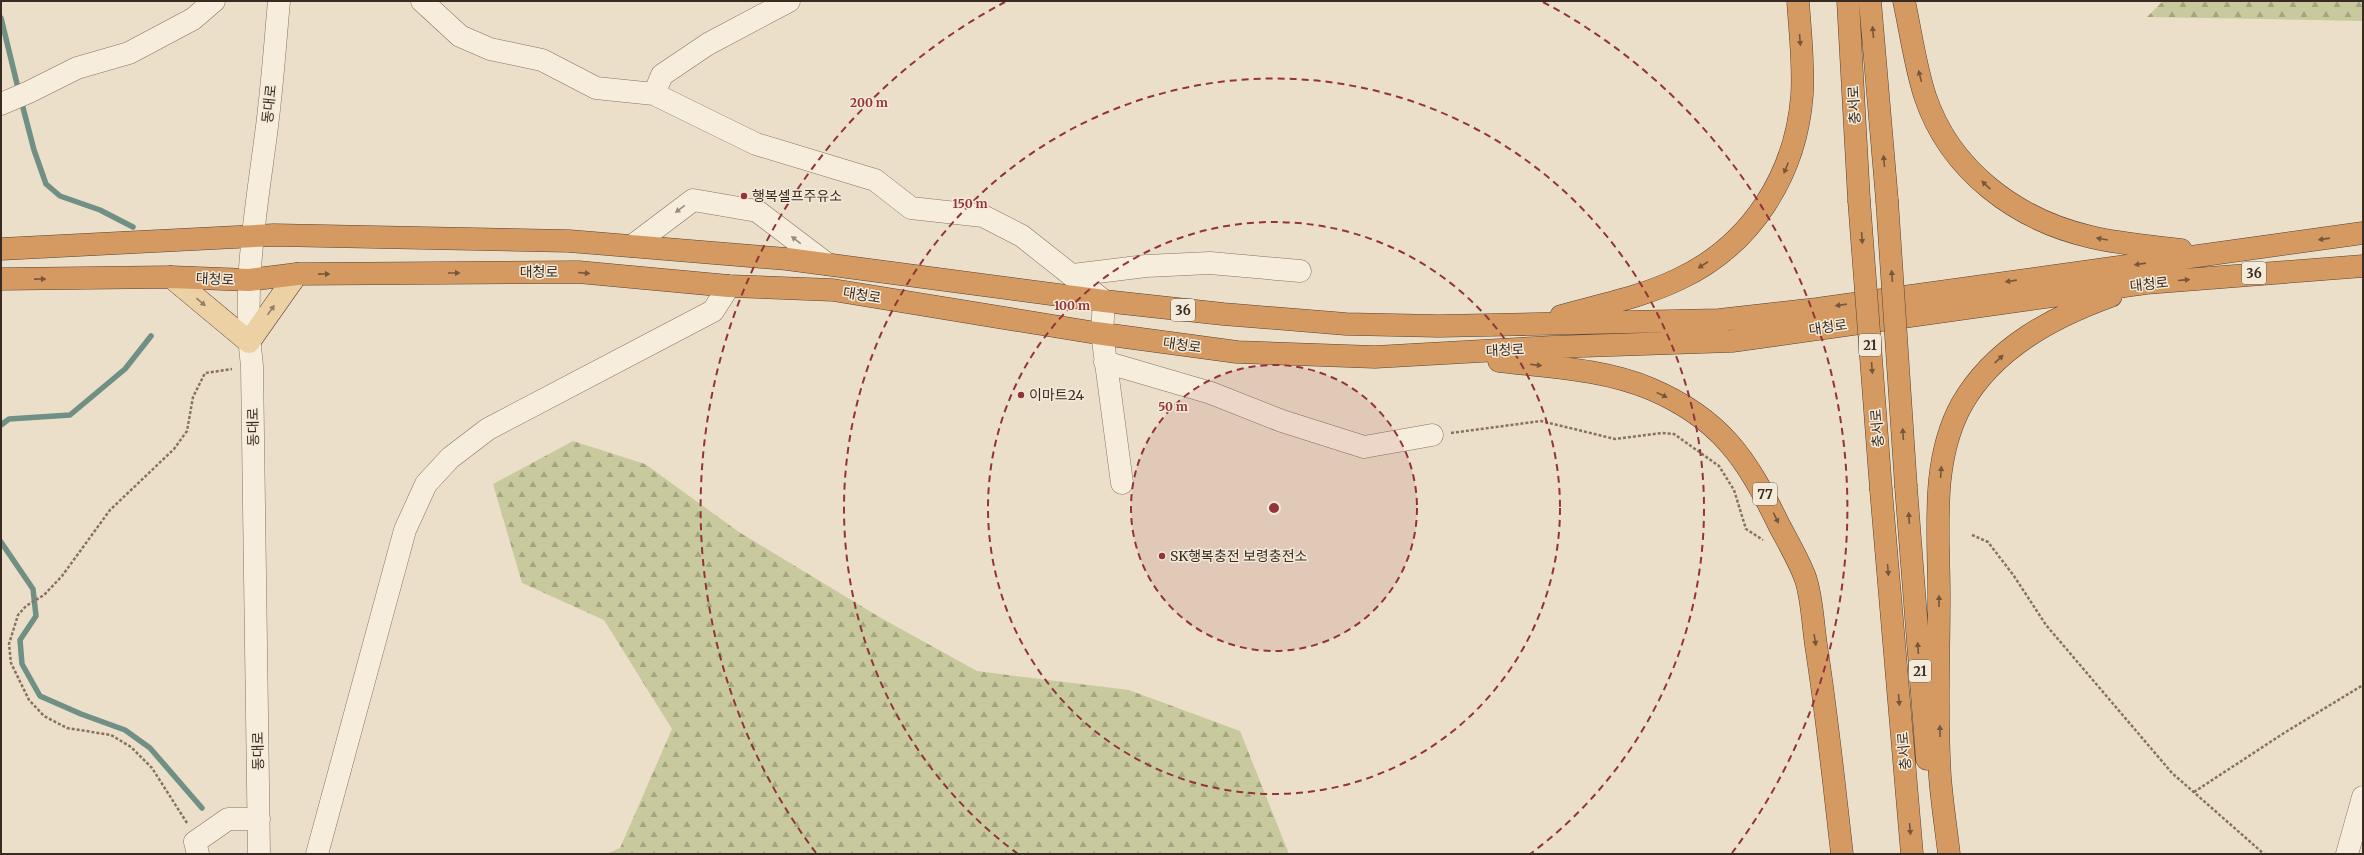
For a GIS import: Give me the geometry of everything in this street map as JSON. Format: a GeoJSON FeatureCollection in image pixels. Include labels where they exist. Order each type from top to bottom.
{"type":"FeatureCollection","features":[{"type":"Feature","properties":{"kind":"highway"},"geometry":{"type":"LineString","coordinates":[[1527,325],[1649,292],[1680,279],[1726,249],[1761,212],[1776,190],[1786,167],[1799,120],[1802,63],[1798,1]]}},
{"type":"Feature","properties":{"kind":"highway","name":"충서로"},"geometry":{"type":"LineString","coordinates":[[1848,1],[1859,200],[1912,854]]}},
{"type":"Feature","properties":{"kind":"highway","name":"충서로"},"geometry":{"type":"LineString","coordinates":[[1870,1],[1887,200],[1926,755],[1936,854]]}},
{"type":"Feature","properties":{"kind":"highway"},"geometry":{"type":"LineString","coordinates":[[1904,1],[1926,96],[1939,127],[1955,153],[1990,190],[2035,218],[2084,235],[2118,242],[2210,254]]}},
{"type":"Feature","properties":{"kind":"highway","name":"대청로"},"geometry":{"type":"LineString","coordinates":[[1,249],[251,237],[419,237],[569,241],[827,264],[1104,301],[1346,324],[1527,325],[1719,320],[1817,309],[2363,234]]}},
{"type":"Feature","properties":{"kind":"highway","name":"대청로"},"geometry":{"type":"LineString","coordinates":[[1,280],[171,277],[250,280],[297,274],[578,272],[729,286],[833,290],[1102,334],[1237,352],[1375,357],[1732,341],[2146,284],[2363,266]]}},
{"type":"Feature","properties":{"kind":"highway"},"geometry":{"type":"LineString","coordinates":[[1949,854],[1940,776],[1939,493],[1942,464],[1953,422],[1962,403],[1989,367],[2033,332],[2097,301],[2146,284]]}},
{"type":"Feature","properties":{"kind":"highway","name":"77"},"geometry":{"type":"LineString","coordinates":[[1442,354],[1569,369],[1628,381],[1650,389],[1690,410],[1722,433],[1737,450],[1763,489],[1806,579],[1821,679],[1842,854]]}},
{"type":"Feature","properties":{"kind":"main road"},"geometry":{"type":"LineString","coordinates":[[171,277],[249,342],[297,274]]}},
{"type":"Feature","properties":{"kind":"street"},"geometry":{"type":"LineString","coordinates":[[4,102],[29,92],[77,68],[129,53],[193,19],[214,1]]}},
{"type":"Feature","properties":{"kind":"street","name":"동대로"},"geometry":{"type":"LineString","coordinates":[[259,854],[252,366],[249,342],[251,237],[266,132],[279,1]]}},
{"type":"Feature","properties":{"kind":"street"},"geometry":{"type":"LineString","coordinates":[[422,1],[460,36],[490,49],[542,60],[596,88],[654,94],[756,144],[875,180],[911,208],[984,216],[1022,236],[1104,301],[1102,334],[1122,483]]}},
{"type":"Feature","properties":{"kind":"street"},"geometry":{"type":"LineString","coordinates":[[654,94],[662,75],[708,44],[789,1]]}},
{"type":"Feature","properties":{"kind":"street"},"geometry":{"type":"LineString","coordinates":[[632,246],[693,200],[757,211],[827,264]]}},
{"type":"Feature","properties":{"kind":"street"},"geometry":{"type":"LineString","coordinates":[[1073,275],[1146,266],[1210,263],[1300,271]]}},
{"type":"Feature","properties":{"kind":"street"},"geometry":{"type":"LineString","coordinates":[[317,854],[405,530],[426,484],[450,458],[488,429],[713,311],[729,286]]}},
{"type":"Feature","properties":{"kind":"street"},"geometry":{"type":"LineString","coordinates":[[1105,362],[1212,392],[1282,421],[1364,447],[1432,435]]}},
{"type":"Feature","properties":{"kind":"street"},"geometry":{"type":"LineString","coordinates":[[2347,854],[2363,798]]}},
{"type":"Feature","properties":{"kind":"street"},"geometry":{"type":"LineString","coordinates":[[196,848],[228,819],[259,819]]}},
{"type":"Feature","properties":{"kind":"path"},"geometry":{"type":"LineString","coordinates":[[196,848],[185,816],[152,768],[132,747],[111,735],[67,728],[44,716],[28,700],[11,664],[9,644],[18,615],[26,606],[44,595],[62,576],[110,510],[174,449],[187,430],[193,397],[205,373],[252,366]]}},
{"type":"Feature","properties":{"kind":"path"},"geometry":{"type":"LineString","coordinates":[[1432,435],[1541,421],[1615,439],[1662,432],[1674,434],[1719,466],[1734,490],[1746,529],[1767,543]]}},
{"type":"Feature","properties":{"kind":"path"},"geometry":{"type":"LineString","coordinates":[[1972,535],[1988,542],[2014,576],[2055,637],[2172,773],[2264,854]]}},
{"type":"Feature","properties":{"kind":"path"},"geometry":{"type":"LineString","coordinates":[[2194,792],[2284,732],[2363,685]]}},
{"type":"Feature","properties":{"kind":"green space"},"geometry":{"type":"Polygon","coordinates":[[[2163,1],[2363,1],[2363,21],[2147,17],[2163,1]]]}},
{"type":"Feature","properties":{"kind":"green space"},"geometry":{"type":"Polygon","coordinates":[[[573,441],[645,464],[739,532],[881,618],[977,671],[1129,690],[1240,731],[1289,854],[607,854],[620,848],[672,729],[604,620],[522,583],[493,484],[573,441]]]}},
{"type":"Feature","properties":{"kind":"waterway"},"geometry":{"type":"LineString","coordinates":[[1,18],[19,92]]}},
{"type":"Feature","properties":{"kind":"waterway"},"geometry":{"type":"LineString","coordinates":[[21,100],[34,150],[46,184],[60,196],[100,210],[133,227]]}},
{"type":"Feature","properties":{"kind":"waterway"},"geometry":{"type":"LineString","coordinates":[[1,425],[9,419],[70,415],[125,369],[151,336]]}},
{"type":"Feature","properties":{"kind":"waterway"},"geometry":{"type":"LineString","coordinates":[[1,542],[33,589],[36,616],[20,640],[22,664],[40,696],[81,714],[125,730],[150,748],[202,808]]}},
{"type":"Feature","properties":{"kind":"place","name":"행복셀프주유소"},"geometry":{"type":"Point","coordinates":[744,196]}},
{"type":"Feature","properties":{"kind":"place","name":"이마트24"},"geometry":{"type":"Point","coordinates":[1021,395]}},
{"type":"Feature","properties":{"kind":"place","name":"SK행복충전 보령충전소"},"geometry":{"type":"Point","coordinates":[1162,556]}}]}
